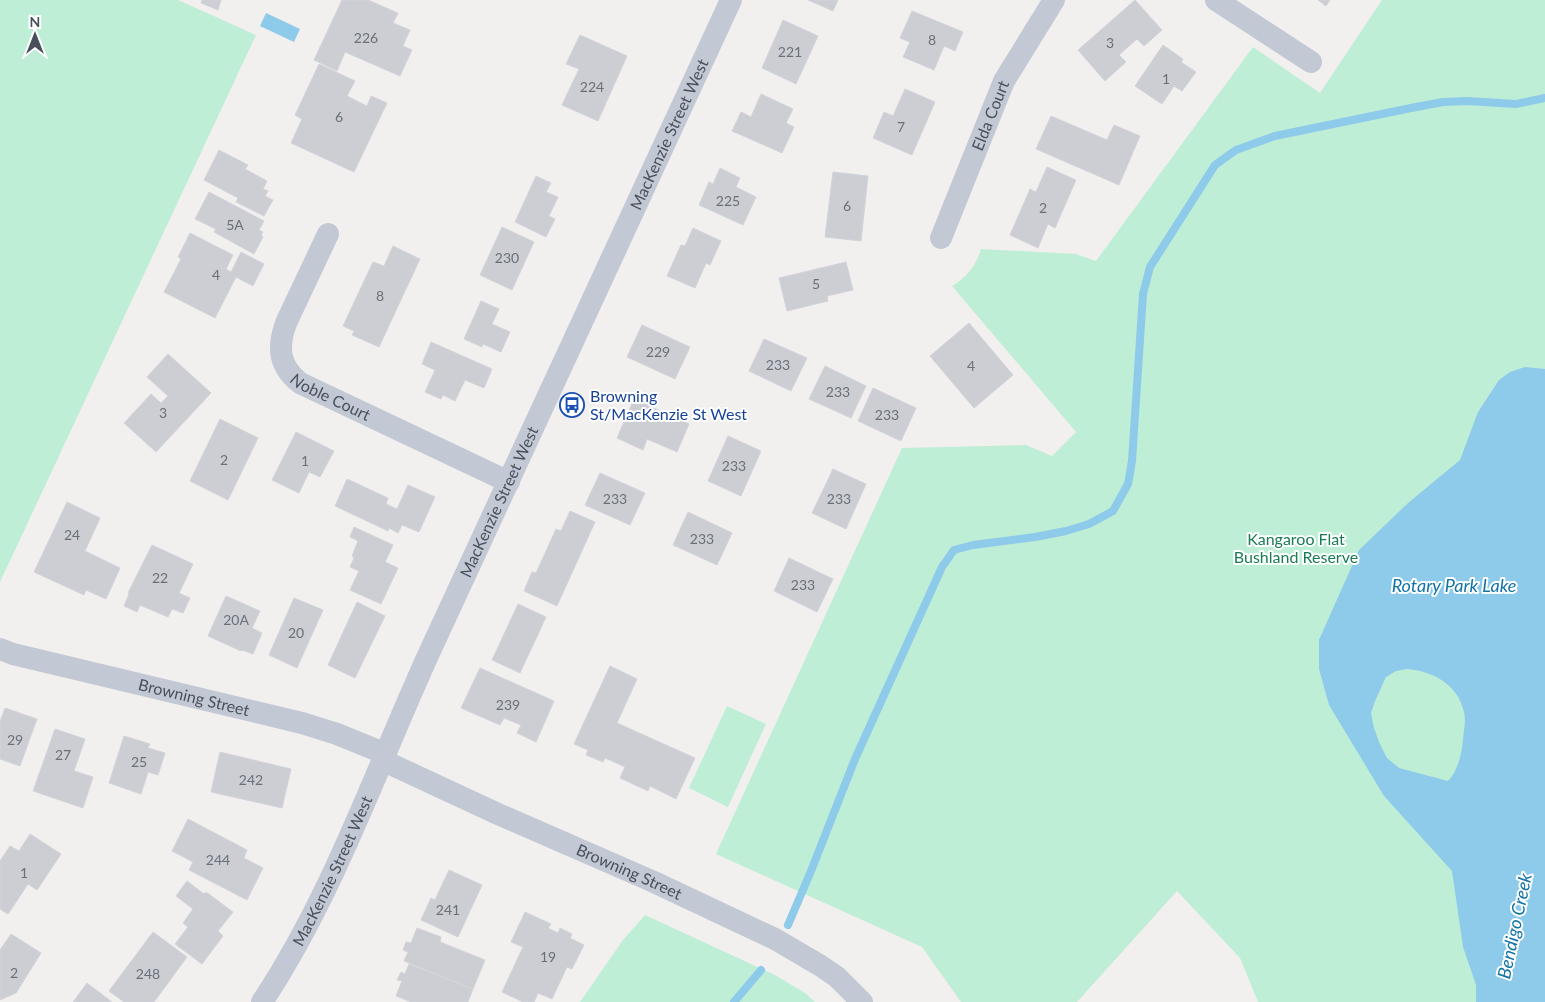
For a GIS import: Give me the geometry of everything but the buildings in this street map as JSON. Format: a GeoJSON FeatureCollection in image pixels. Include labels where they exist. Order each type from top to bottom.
{"type":"FeatureCollection","features":[{"type":"Feature","properties":{"kind":"street","name":"MacKenzie Street West"},"geometry":{"type":"LineString","coordinates":[[262,1002],[315,912],[338,865],[428,655],[731,0]]}},
{"type":"Feature","properties":{"kind":"street","name":"Elda Court"},"geometry":{"type":"LineString","coordinates":[[941,238],[1004,81],[1054,0]]}},
{"type":"Feature","properties":{"kind":"street"},"geometry":{"type":"LineString","coordinates":[[1216,0],[1311,62]]}},
{"type":"Feature","properties":{"kind":"street","name":"Noble Court"},"geometry":{"type":"LineString","coordinates":[[328,234],[281,336],[280,351],[291,375],[300,383],[509,482]]}},
{"type":"Feature","properties":{"kind":"street","name":"Browning Street"},"geometry":{"type":"LineString","coordinates":[[0,649],[13,654],[311,726],[354,740],[498,814],[620,866],[775,939],[821,966],[837,978],[862,1002]]}},
{"type":"Feature","properties":{"kind":"green space"},"geometry":{"type":"Polygon","coordinates":[[[0,0],[178,0],[256,35],[0,582],[0,0]]]}},
{"type":"Feature","properties":{"kind":"green space","name":"Kangaroo Flat Bushland Reserve"},"geometry":{"type":"Polygon","coordinates":[[[1382,0],[1545,0],[1545,1002],[1258,1002],[1240,958],[1177,891],[1077,1002],[961,1002],[922,947],[716,854],[902,448],[1026,445],[1052,456],[1076,432],[952,286],[970,270],[981,249],[1076,254],[1096,261],[1253,47],[1320,93],[1382,0]]]}},
{"type":"Feature","properties":{"kind":"green space"},"geometry":{"type":"Polygon","coordinates":[[[727,706],[766,724],[728,807],[689,788],[727,706]]]}},
{"type":"Feature","properties":{"kind":"green space"},"geometry":{"type":"Polygon","coordinates":[[[645,915],[775,975],[805,993],[815,1002],[580,1002],[623,940],[645,915]]]}},
{"type":"Feature","properties":{"kind":"water"},"geometry":{"type":"Polygon","coordinates":[[[266,13],[300,29],[294,42],[260,26],[266,13]]]}},
{"type":"Feature","properties":{"kind":"water","name":"Rotary Park Lake"},"geometry":{"type":"Polygon","coordinates":[[[1525,367],[1545,369],[1545,1002],[1476,1002],[1476,985],[1463,947],[1452,871],[1384,796],[1329,705],[1319,669],[1319,640],[1359,550],[1408,503],[1460,460],[1478,412],[1499,380],[1510,372],[1525,367]],[[1416,670],[1396,671],[1386,677],[1371,713],[1374,728],[1387,758],[1399,768],[1448,781],[1457,767],[1460,756],[1465,725],[1464,712],[1461,702],[1450,687],[1434,676],[1416,670]]]}},
{"type":"Feature","properties":{"kind":"waterway"},"geometry":{"type":"LineString","coordinates":[[788,925],[855,759],[942,567],[954,550],[973,545],[1066,531],[1089,524],[1113,511],[1128,484],[1132,461],[1143,294],[1150,267],[1215,165],[1236,150],[1275,136],[1411,108],[1443,102],[1467,101],[1516,104],[1545,98]]}},
{"type":"Feature","properties":{"kind":"waterway"},"geometry":{"type":"LineString","coordinates":[[734,1002],[761,970]]}},
{"type":"Feature","properties":{"kind":"place","name":"Browning St/MacKenzie St West"},"geometry":{"type":"Point","coordinates":[572,405]}},
{"type":"Feature","properties":{"kind":"water label","name":"Bendigo Creek"},"geometry":{"type":"Point","coordinates":[1515,926]}}]}
